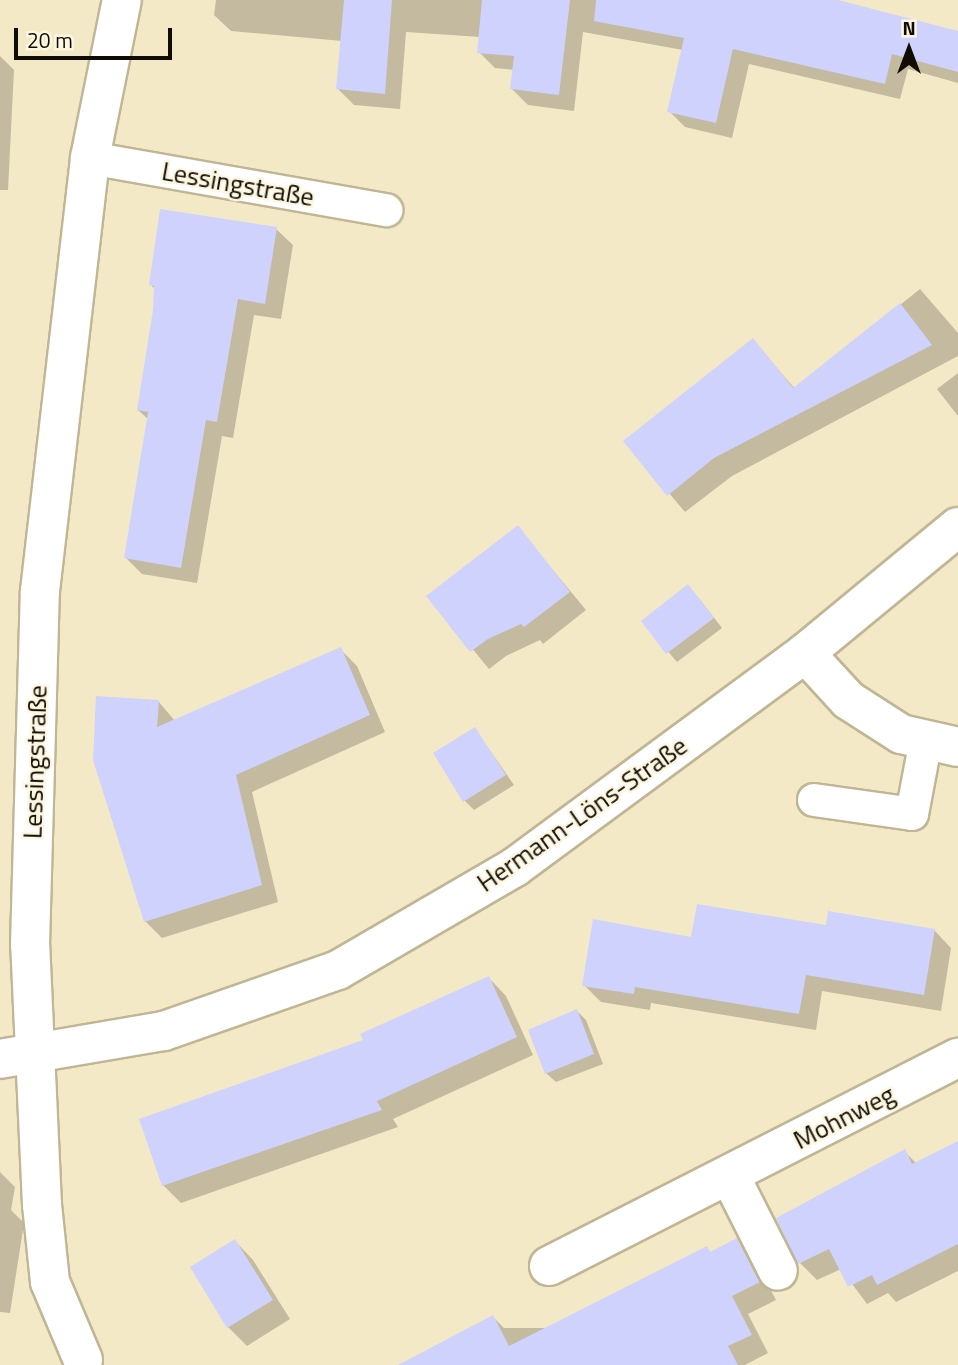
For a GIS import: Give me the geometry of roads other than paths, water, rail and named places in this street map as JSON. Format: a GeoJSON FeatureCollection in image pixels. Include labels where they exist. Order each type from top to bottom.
{"type":"FeatureCollection","features":[{"type":"Feature","properties":{"kind":"street","name":"Lessingstraße"},"geometry":{"type":"LineString","coordinates":[[83,1360],[50,1282],[16,1057],[30,944],[40,591],[90,158],[122,0]]}},
{"type":"Feature","properties":{"kind":"street","name":"Hermann-Löns-Straße"},"geometry":{"type":"LineString","coordinates":[[16,1057],[164,1031],[338,970],[515,867],[804,653],[958,527]]}},
{"type":"Feature","properties":{"kind":"street"},"geometry":{"type":"LineString","coordinates":[[804,653],[848,700],[901,734],[942,743]]}},
{"type":"Feature","properties":{"kind":"street","name":"Mohnweg"},"geometry":{"type":"LineString","coordinates":[[549,1266],[958,1058]]}},
{"type":"Feature","properties":{"kind":"street"},"geometry":{"type":"LineString","coordinates":[[730,1176],[778,1271]]}},
{"type":"Feature","properties":{"kind":"lane","name":"Lessingstraße"},"geometry":{"type":"LineString","coordinates":[[90,158],[386,211]]}},
{"type":"Feature","properties":{"kind":"lane"},"geometry":{"type":"LineString","coordinates":[[814,800],[912,814],[942,743]]}}]}
